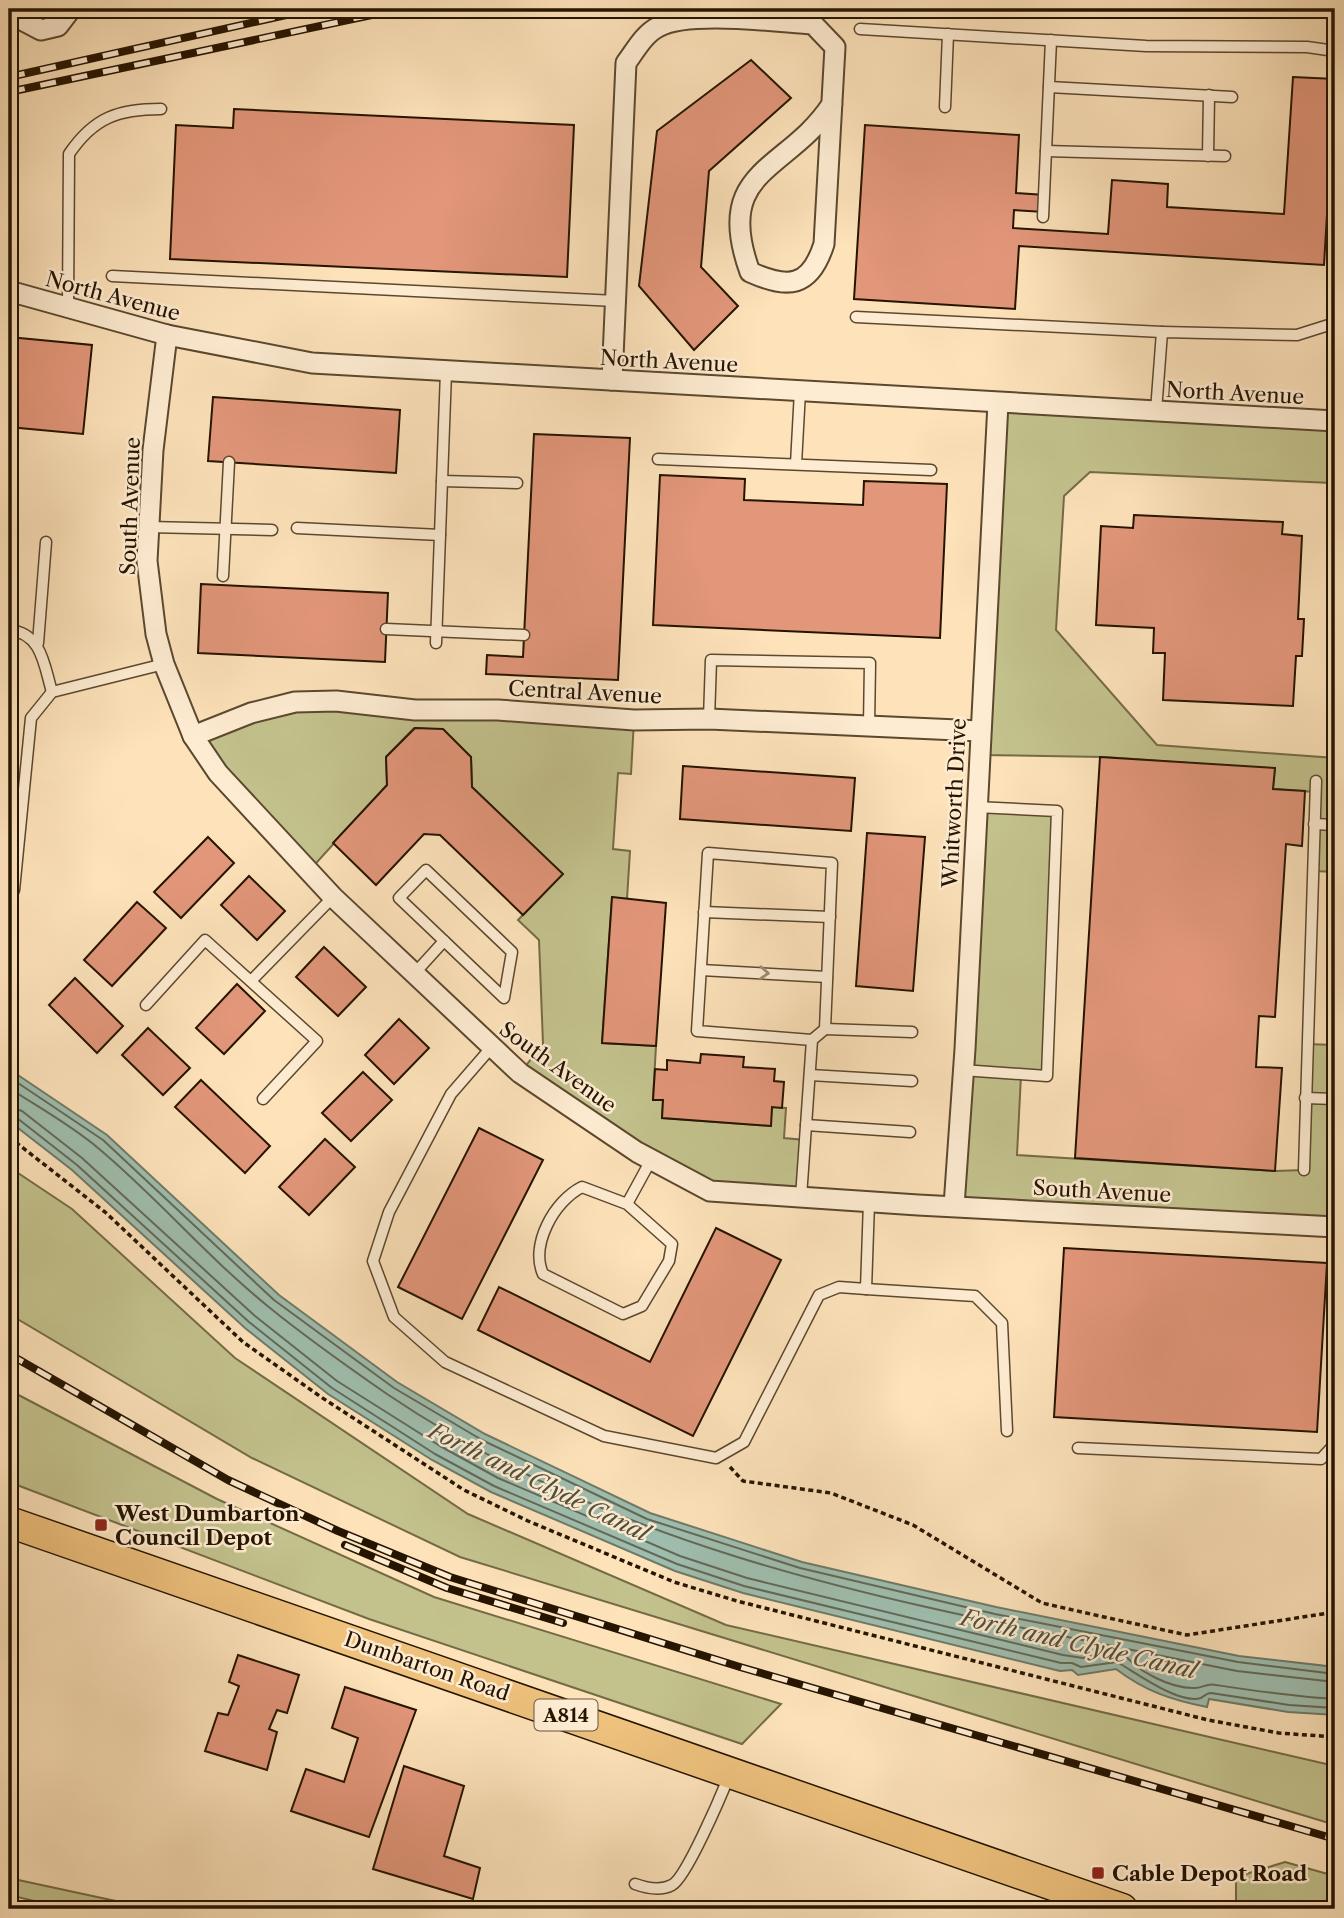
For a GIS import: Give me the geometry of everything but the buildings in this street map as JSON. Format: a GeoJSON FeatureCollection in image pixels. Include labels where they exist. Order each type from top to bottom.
{"type":"FeatureCollection","features":[{"type":"Feature","properties":{"kind":"main road","name":"Dumbarton Road"},"geometry":{"type":"LineString","coordinates":[[9,1522],[1122,1909]]}},
{"type":"Feature","properties":{"kind":"street"},"geometry":{"type":"LineString","coordinates":[[17,9],[22,20],[41,30],[58,26],[71,9]]}},
{"type":"Feature","properties":{"kind":"street"},"geometry":{"type":"LineString","coordinates":[[612,380],[626,63],[639,44],[657,27],[681,20],[704,19],[813,24],[835,47],[832,104],[824,244],[817,266],[801,279],[776,283],[750,272],[740,245],[742,200],[752,180],[818,126],[832,104]]}},
{"type":"Feature","properties":{"kind":"street","name":"North Avenue"},"geometry":{"type":"LineString","coordinates":[[9,291],[167,335],[312,363],[1335,421]]}},
{"type":"Feature","properties":{"kind":"street","name":"South Avenue"},"geometry":{"type":"LineString","coordinates":[[167,335],[153,450],[147,561],[156,634],[164,664],[193,736],[218,773],[333,897],[490,1049],[520,1073],[651,1160],[710,1191],[1335,1227]]}},
{"type":"Feature","properties":{"kind":"street","name":"Whitworth Drive"},"geometry":{"type":"LineString","coordinates":[[954,1206],[998,403]]}},
{"type":"Feature","properties":{"kind":"street","name":"Central Avenue"},"geometry":{"type":"LineString","coordinates":[[193,736],[251,713],[295,702],[336,701],[415,710],[498,710],[634,720],[709,719],[980,731]]}},
{"type":"Feature","properties":{"kind":"lane"},"geometry":{"type":"LineString","coordinates":[[860,29],[1146,46],[1307,47],[1335,51]]}},
{"type":"Feature","properties":{"kind":"lane"},"geometry":{"type":"LineString","coordinates":[[945,107],[948,34]]}},
{"type":"Feature","properties":{"kind":"lane"},"geometry":{"type":"LineString","coordinates":[[1043,217],[1051,40]]}},
{"type":"Feature","properties":{"kind":"lane"},"geometry":{"type":"LineString","coordinates":[[1049,87],[1232,97]]}},
{"type":"Feature","properties":{"kind":"lane"},"geometry":{"type":"LineString","coordinates":[[1209,95],[1209,156]]}},
{"type":"Feature","properties":{"kind":"lane"},"geometry":{"type":"LineString","coordinates":[[68,308],[69,154],[85,134],[111,116],[136,109],[161,109]]}},
{"type":"Feature","properties":{"kind":"lane"},"geometry":{"type":"LineString","coordinates":[[1046,151],[1225,156]]}},
{"type":"Feature","properties":{"kind":"lane"},"geometry":{"type":"LineString","coordinates":[[112,276],[616,301]]}},
{"type":"Feature","properties":{"kind":"lane"},"geometry":{"type":"LineString","coordinates":[[856,317],[1162,332],[1297,335],[1335,323]]}},
{"type":"Feature","properties":{"kind":"lane"},"geometry":{"type":"LineString","coordinates":[[1156,411],[1162,332]]}},
{"type":"Feature","properties":{"kind":"lane"},"geometry":{"type":"LineString","coordinates":[[436,643],[446,372]]}},
{"type":"Feature","properties":{"kind":"lane"},"geometry":{"type":"LineString","coordinates":[[796,464],[800,391]]}},
{"type":"Feature","properties":{"kind":"lane"},"geometry":{"type":"LineString","coordinates":[[658,459],[931,470]]}},
{"type":"Feature","properties":{"kind":"lane"},"geometry":{"type":"LineString","coordinates":[[223,576],[229,462]]}},
{"type":"Feature","properties":{"kind":"lane"},"geometry":{"type":"LineString","coordinates":[[442,481],[517,484]]}},
{"type":"Feature","properties":{"kind":"lane"},"geometry":{"type":"LineString","coordinates":[[149,527],[272,530]]}},
{"type":"Feature","properties":{"kind":"lane"},"geometry":{"type":"LineString","coordinates":[[297,528],[440,535]]}},
{"type":"Feature","properties":{"kind":"lane"},"geometry":{"type":"LineString","coordinates":[[46,542],[38,643],[52,692]]}},
{"type":"Feature","properties":{"kind":"lane"},"geometry":{"type":"LineString","coordinates":[[386,629],[524,635]]}},
{"type":"Feature","properties":{"kind":"lane"},"geometry":{"type":"LineString","coordinates":[[9,631],[22,632],[38,643]]}},
{"type":"Feature","properties":{"kind":"lane"},"geometry":{"type":"LineString","coordinates":[[709,719],[711,660],[870,663],[869,726]]}},
{"type":"Feature","properties":{"kind":"lane"},"geometry":{"type":"LineString","coordinates":[[9,893],[13,890],[30,718],[52,692],[164,664]]}},
{"type":"Feature","properties":{"kind":"lane"},"geometry":{"type":"LineString","coordinates":[[1334,720],[1335,697]]}},
{"type":"Feature","properties":{"kind":"lane"},"geometry":{"type":"LineString","coordinates":[[1304,1170],[1316,781]]}},
{"type":"Feature","properties":{"kind":"lane"},"geometry":{"type":"LineString","coordinates":[[962,1070],[1047,1076],[1058,811],[976,807]]}},
{"type":"Feature","properties":{"kind":"lane"},"geometry":{"type":"LineString","coordinates":[[1314,824],[1335,825]]}},
{"type":"Feature","properties":{"kind":"lane"},"geometry":{"type":"LineString","coordinates":[[825,1029],[832,863],[708,853],[696,1031],[812,1040],[825,1029],[912,1032]]}},
{"type":"Feature","properties":{"kind":"lane"},"geometry":{"type":"LineString","coordinates":[[426,870],[512,952],[504,998],[444,941],[399,898],[426,870]]}},
{"type":"Feature","properties":{"kind":"lane"},"geometry":{"type":"LineString","coordinates":[[251,981],[333,897]]}},
{"type":"Feature","properties":{"kind":"lane"},"geometry":{"type":"LineString","coordinates":[[704,912],[830,917]]}},
{"type":"Feature","properties":{"kind":"lane"},"geometry":{"type":"LineString","coordinates":[[146,1005],[205,940],[317,1041],[263,1099]]}},
{"type":"Feature","properties":{"kind":"lane"},"geometry":{"type":"LineString","coordinates":[[414,974],[444,941]]}},
{"type":"Feature","properties":{"kind":"lane"},"geometry":{"type":"LineString","coordinates":[[701,970],[827,977]]}},
{"type":"Feature","properties":{"kind":"lane"},"geometry":{"type":"LineString","coordinates":[[801,1197],[812,1040]]}},
{"type":"Feature","properties":{"kind":"lane"},"geometry":{"type":"LineString","coordinates":[[490,1049],[451,1094],[389,1212],[373,1261],[394,1317],[445,1362],[604,1436],[716,1458],[744,1442],[819,1295],[839,1287],[975,1296],[1002,1323],[1007,1431]]}},
{"type":"Feature","properties":{"kind":"lane"},"geometry":{"type":"LineString","coordinates":[[810,1075],[912,1081]]}},
{"type":"Feature","properties":{"kind":"lane"},"geometry":{"type":"LineString","coordinates":[[1305,1098],[1335,1100]]}},
{"type":"Feature","properties":{"kind":"lane"},"geometry":{"type":"LineString","coordinates":[[806,1125],[911,1132]]}},
{"type":"Feature","properties":{"kind":"lane"},"geometry":{"type":"LineString","coordinates":[[627,1203],[651,1160]]}},
{"type":"Feature","properties":{"kind":"lane"},"geometry":{"type":"LineString","coordinates":[[582,1187],[627,1203],[672,1244],[669,1261],[642,1306],[623,1314],[543,1274],[538,1261],[539,1242],[568,1194],[582,1187]]}},
{"type":"Feature","properties":{"kind":"lane"},"geometry":{"type":"LineString","coordinates":[[866,1289],[869,1202]]}},
{"type":"Feature","properties":{"kind":"lane"},"geometry":{"type":"LineString","coordinates":[[1078,1448],[1321,1459],[1333,1446],[1335,1350]]}},
{"type":"Feature","properties":{"kind":"lane"},"geometry":{"type":"LineString","coordinates":[[635,1884],[649,1889],[668,1888],[679,1881],[693,1849],[710,1823],[731,1773]]}},
{"type":"Feature","properties":{"kind":"path"},"geometry":{"type":"LineString","coordinates":[[9,1137],[104,1212],[243,1342],[321,1397],[464,1489],[528,1521],[674,1582],[737,1601],[1208,1720],[1279,1733],[1335,1737]]}},
{"type":"Feature","properties":{"kind":"path"},"geometry":{"type":"LineString","coordinates":[[720,1455],[743,1481],[831,1493],[913,1525],[1042,1603],[1187,1636],[1335,1612]]}},
{"type":"Feature","properties":{"kind":"shaded area"},"geometry":{"type":"Polygon","coordinates":[[[998,403],[1335,421],[1335,488],[1332,483],[1090,472],[1064,496],[1056,630],[1157,745],[1335,758],[1335,872],[1313,871],[1315,792],[1273,789],[1275,769],[1104,757],[979,755],[998,403]]]}},
{"type":"Feature","properties":{"kind":"shaded area"},"geometry":{"type":"Polygon","coordinates":[[[295,702],[634,720],[631,774],[618,773],[613,849],[630,851],[627,899],[612,898],[602,1043],[656,1046],[653,1099],[663,1100],[662,1118],[770,1126],[772,1107],[786,1108],[784,1138],[805,1140],[801,1197],[710,1191],[520,1073],[543,1044],[539,940],[518,920],[562,874],[472,787],[471,757],[444,730],[414,728],[386,757],[387,785],[309,871],[193,736],[295,702]]]}},
{"type":"Feature","properties":{"kind":"shaded area"},"geometry":{"type":"Polygon","coordinates":[[[976,807],[1057,811],[1047,1076],[1021,1075],[1017,1155],[1275,1171],[1304,1170],[1306,1044],[1335,1045],[1335,1227],[954,1206],[976,807]]]}},
{"type":"Feature","properties":{"kind":"shaded area"},"geometry":{"type":"Polygon","coordinates":[[[9,1167],[72,1209],[235,1358],[468,1514],[726,1625],[1335,1766],[1335,1825],[460,1557],[252,1458],[9,1314],[9,1167]]]}},
{"type":"Feature","properties":{"kind":"shaded area"},"geometry":{"type":"Polygon","coordinates":[[[9,1390],[217,1499],[434,1597],[781,1704],[742,1744],[369,1619],[9,1482],[9,1390]]]}},
{"type":"Feature","properties":{"kind":"shaded area"},"geometry":{"type":"Polygon","coordinates":[[[1285,1862],[1335,1876],[1335,1909],[1236,1908],[1236,1877],[1285,1862]]]}},
{"type":"Feature","properties":{"kind":"shaded area"},"geometry":{"type":"Polygon","coordinates":[[[9,1878],[153,1909],[68,1909],[9,1895],[9,1878]]]}},
{"type":"Feature","properties":{"kind":"water","name":"Forth and Clyde Canal"},"geometry":{"type":"Polygon","coordinates":[[[9,1069],[107,1135],[279,1295],[397,1382],[485,1434],[650,1513],[802,1562],[996,1607],[1239,1656],[1335,1667],[1335,1715],[1288,1712],[1209,1699],[1207,1707],[1159,1694],[1116,1669],[1078,1675],[1072,1670],[1060,1671],[743,1593],[675,1571],[491,1492],[432,1460],[328,1394],[245,1328],[72,1170],[9,1121],[9,1069]]]}},
{"type":"Feature","properties":{"kind":"railway"},"geometry":{"type":"LineString","coordinates":[[9,77],[313,9]]}},
{"type":"Feature","properties":{"kind":"railway"},"geometry":{"type":"LineString","coordinates":[[9,92],[400,9]]}},
{"type":"Feature","properties":{"kind":"railway"},"geometry":{"type":"LineString","coordinates":[[9,1354],[228,1480],[338,1531],[450,1577],[740,1667],[1335,1839]]}},
{"type":"Feature","properties":{"kind":"railway"},"geometry":{"type":"LineString","coordinates":[[345,1545],[447,1588],[563,1623]]}},
{"type":"Feature","properties":{"kind":"place","name":"West Dumbarton Council Depot"},"geometry":{"type":"Point","coordinates":[101,1525]}},
{"type":"Feature","properties":{"kind":"place","name":"Cable Depot Road"},"geometry":{"type":"Point","coordinates":[1098,1873]}}]}
